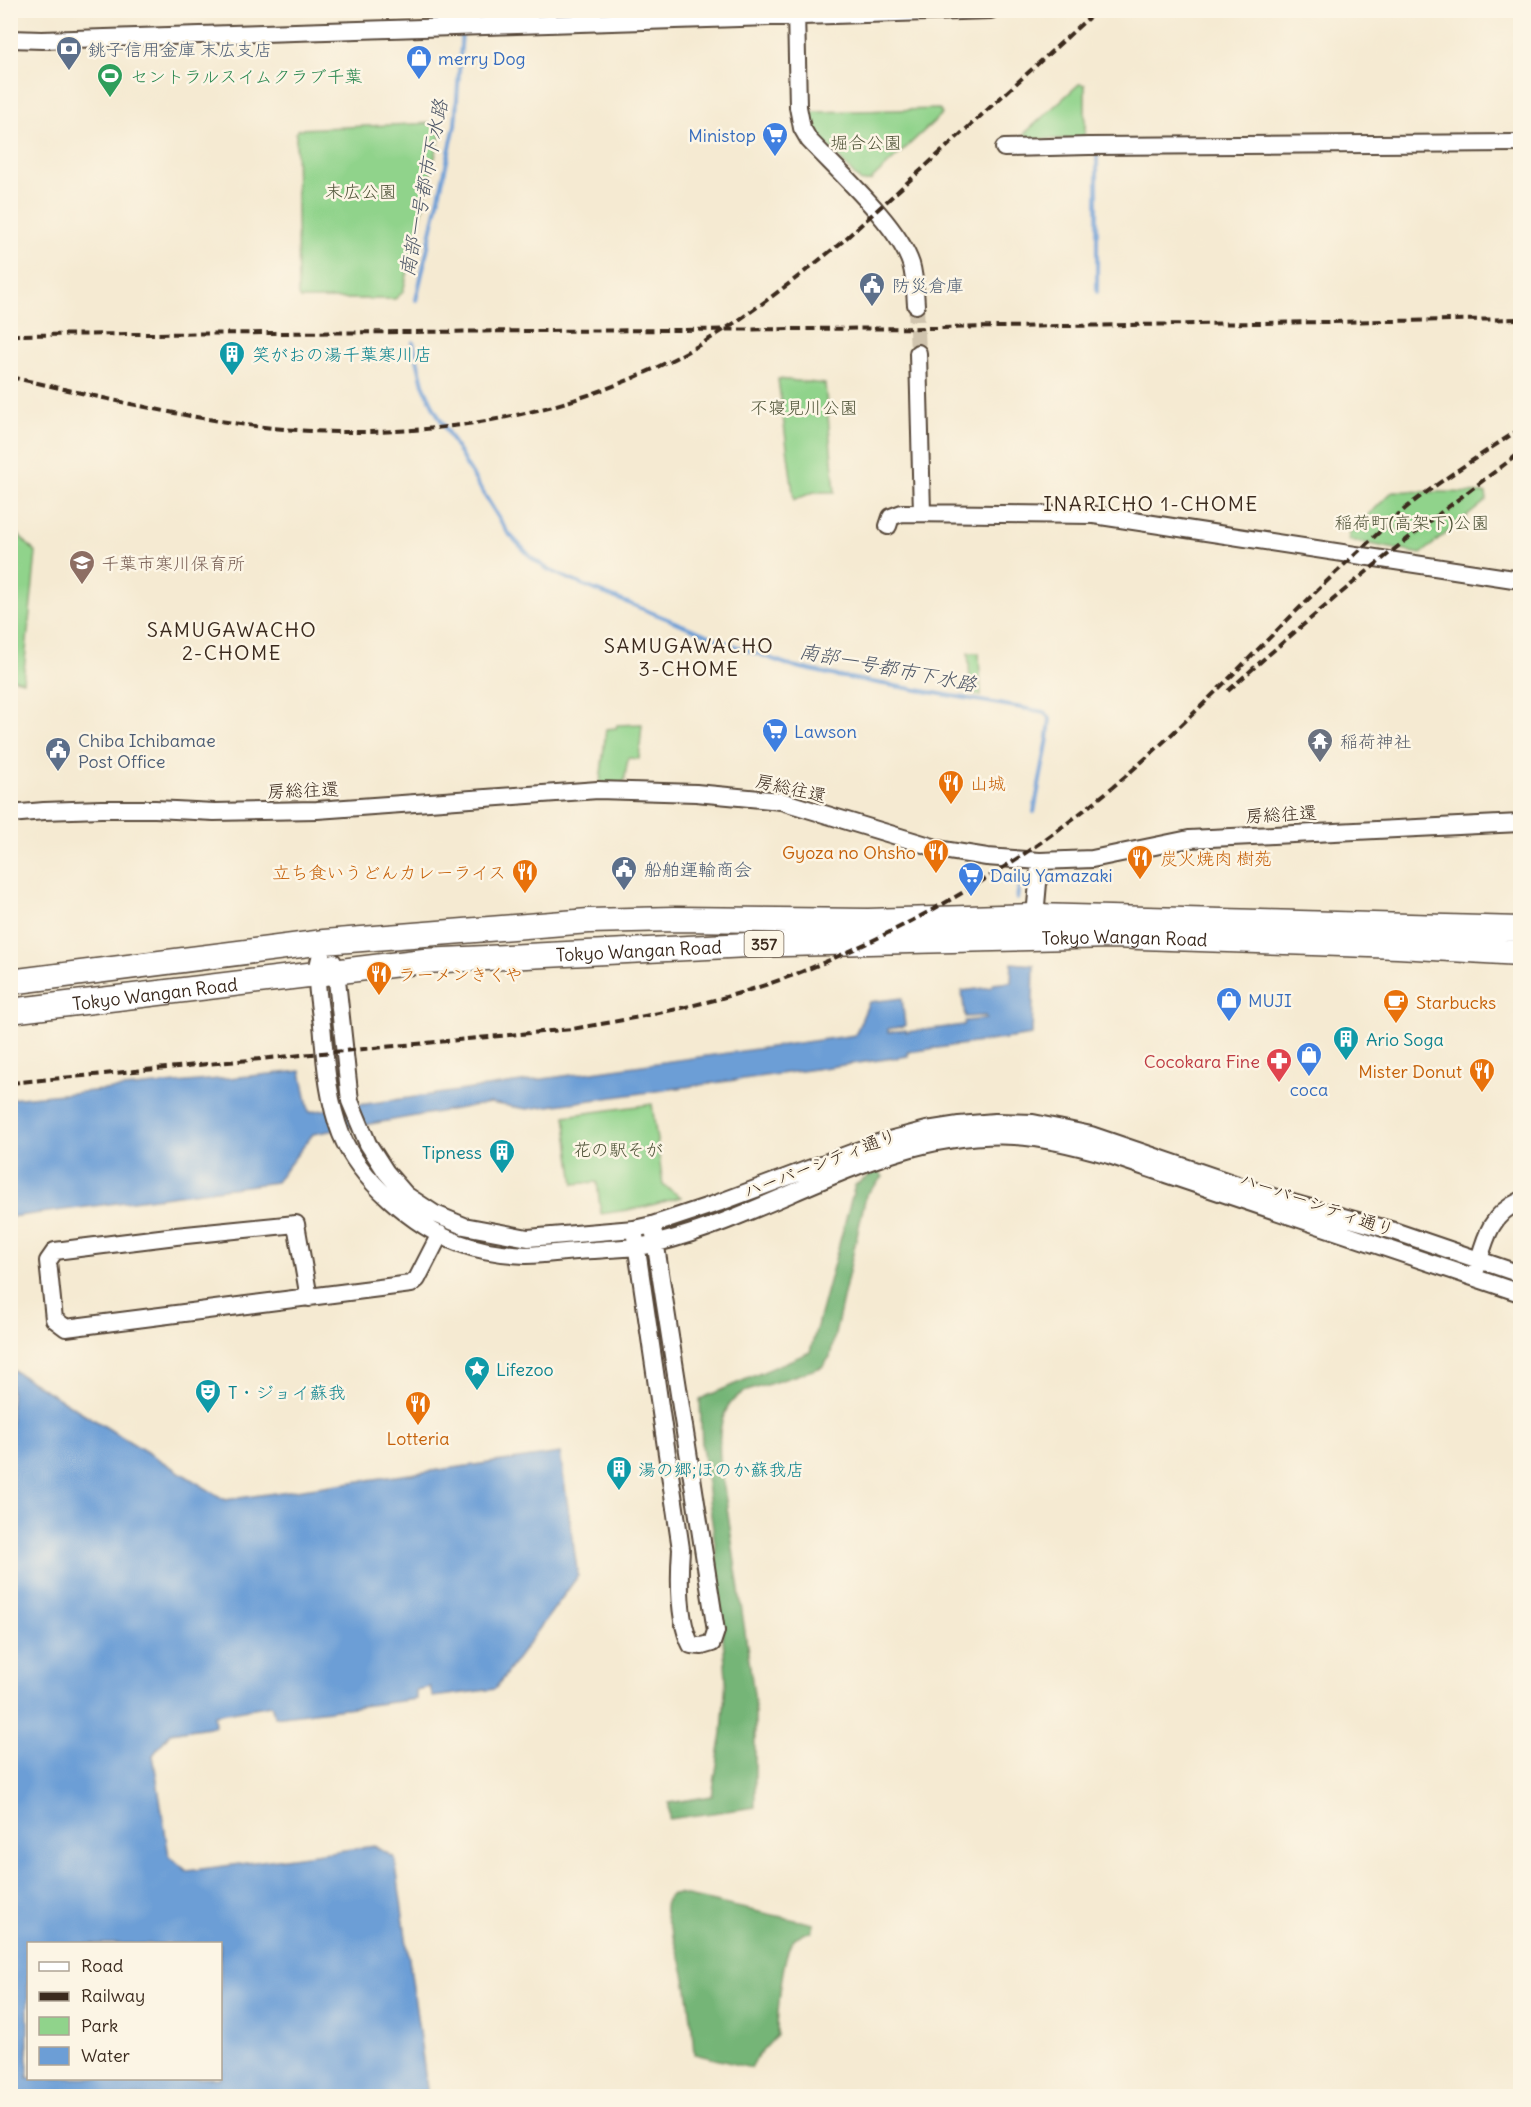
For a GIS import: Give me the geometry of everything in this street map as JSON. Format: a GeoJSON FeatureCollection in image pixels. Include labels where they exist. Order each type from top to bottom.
{"type":"FeatureCollection","features":[{"type":"Feature","properties":{"kind":"highway","name":"Tokyo Wangan Road"},"geometry":{"type":"LineString","coordinates":[[10,982],[324,942],[589,921],[868,921],[1035,916],[1521,929]]}},
{"type":"Feature","properties":{"kind":"highway","name":"Tokyo Wangan Road"},"geometry":{"type":"LineString","coordinates":[[10,1011],[424,961],[748,945],[1057,936],[1268,941],[1521,953]]}},
{"type":"Feature","properties":{"kind":"street"},"geometry":{"type":"LineString","coordinates":[[10,39],[54,40],[796,14],[991,10]]}},
{"type":"Feature","properties":{"kind":"street"},"geometry":{"type":"LineString","coordinates":[[796,14],[798,107],[802,128],[809,140],[898,238],[911,263],[916,305]]}},
{"type":"Feature","properties":{"kind":"street"},"geometry":{"type":"LineString","coordinates":[[1004,148],[1521,143]]}},
{"type":"Feature","properties":{"kind":"street"},"geometry":{"type":"LineString","coordinates":[[918,353],[922,513]]}},
{"type":"Feature","properties":{"kind":"street"},"geometry":{"type":"LineString","coordinates":[[888,526],[891,517],[897,514],[1094,514],[1521,580]]}},
{"type":"Feature","properties":{"kind":"street","name":"房総往還"},"geometry":{"type":"LineString","coordinates":[[10,814],[44,810],[101,809],[214,812],[317,810],[598,790],[696,793],[781,801],[943,850],[987,857],[1040,861],[1092,859],[1189,839],[1521,823]]}},
{"type":"Feature","properties":{"kind":"street"},"geometry":{"type":"LineString","coordinates":[[1035,916],[1040,861]]}},
{"type":"Feature","properties":{"kind":"street"},"geometry":{"type":"LineString","coordinates":[[324,942],[327,972]]}},
{"type":"Feature","properties":{"kind":"street","name":"ハーバーシティ通り"},"geometry":{"type":"LineString","coordinates":[[327,972],[350,1101],[368,1144],[386,1172],[406,1195],[435,1214],[464,1226],[528,1238],[652,1225],[903,1136],[959,1125],[995,1122],[1024,1123],[1091,1135],[1285,1201],[1394,1231],[1521,1274]]}},
{"type":"Feature","properties":{"kind":"street","name":"ハーバーシティ通り"},"geometry":{"type":"LineString","coordinates":[[327,972],[328,1085],[341,1134],[354,1160],[381,1191],[440,1234],[458,1243],[508,1254],[547,1254],[656,1244],[726,1220],[884,1155],[962,1138],[1014,1136],[1043,1139],[1098,1152],[1521,1293]]}},
{"type":"Feature","properties":{"kind":"street"},"geometry":{"type":"LineString","coordinates":[[1474,1277],[1493,1223],[1507,1208],[1521,1201]]}},
{"type":"Feature","properties":{"kind":"street"},"geometry":{"type":"LineString","coordinates":[[309,1298],[296,1224],[55,1251],[48,1261],[54,1320],[66,1328],[309,1298],[411,1284],[417,1278],[440,1234]]}},
{"type":"Feature","properties":{"kind":"street"},"geometry":{"type":"LineString","coordinates":[[634,1228],[681,1549],[679,1575],[685,1634],[691,1645],[702,1646],[712,1643],[716,1631],[652,1225]]}},
{"type":"Feature","properties":{"kind":"green space"},"geometry":{"type":"Polygon","coordinates":[[[1079,84],[1085,85],[1085,133],[1080,139],[1027,139],[1025,133],[1079,84]]]}},
{"type":"Feature","properties":{"kind":"green space","name":"堀合公園"},"geometry":{"type":"Polygon","coordinates":[[[939,109],[942,114],[870,181],[861,182],[814,131],[809,118],[814,112],[939,109]]]}},
{"type":"Feature","properties":{"kind":"green space","name":"末広公園"},"geometry":{"type":"Polygon","coordinates":[[[435,123],[441,132],[403,292],[395,299],[301,299],[298,296],[296,133],[299,129],[435,123]]]}},
{"type":"Feature","properties":{"kind":"green space","name":"不寝見川公園"},"geometry":{"type":"Polygon","coordinates":[[[778,379],[825,384],[835,492],[814,492],[794,500],[778,379]]]}},
{"type":"Feature","properties":{"kind":"green space","name":"稲荷町(高架下)公園"},"geometry":{"type":"Polygon","coordinates":[[[1393,491],[1486,493],[1487,500],[1421,554],[1349,540],[1349,534],[1393,491]]]}},
{"type":"Feature","properties":{"kind":"green space"},"geometry":{"type":"Polygon","coordinates":[[[11,530],[15,531],[36,553],[23,681],[11,678],[11,530]]]}},
{"type":"Feature","properties":{"kind":"green space"},"geometry":{"type":"Polygon","coordinates":[[[968,653],[979,653],[981,696],[971,693],[968,653]]]}},
{"type":"Feature","properties":{"kind":"green space"},"geometry":{"type":"Polygon","coordinates":[[[642,724],[639,759],[628,758],[624,783],[600,783],[606,729],[616,728],[617,725],[642,724]]]}},
{"type":"Feature","properties":{"kind":"green space","name":"花の駅そが"},"geometry":{"type":"Polygon","coordinates":[[[652,1104],[663,1185],[681,1197],[641,1208],[601,1214],[597,1182],[574,1184],[565,1116],[652,1104]]]}},
{"type":"Feature","properties":{"kind":"green space"},"geometry":{"type":"Polygon","coordinates":[[[878,1170],[883,1177],[866,1195],[830,1357],[822,1367],[744,1392],[730,1404],[720,1430],[720,1459],[755,1701],[755,1807],[669,1819],[669,1803],[712,1796],[722,1733],[726,1677],[717,1560],[702,1446],[700,1399],[810,1352],[855,1185],[878,1170]]]}},
{"type":"Feature","properties":{"kind":"green space"},"geometry":{"type":"Polygon","coordinates":[[[678,1894],[814,1924],[812,1931],[795,1938],[790,1945],[781,1984],[777,2035],[757,2057],[751,2068],[694,2054],[685,1976],[665,1913],[665,1905],[669,1896],[678,1894]]]}},
{"type":"Feature","properties":{"kind":"water"},"geometry":{"type":"Polygon","coordinates":[[[1012,963],[1034,965],[1032,1035],[908,1052],[908,1056],[527,1109],[490,1103],[313,1134],[276,1182],[11,1217],[10,1099],[301,1071],[309,1112],[855,1035],[869,1002],[902,998],[905,1026],[888,1029],[888,1032],[964,1025],[965,1021],[986,1019],[985,1016],[965,1017],[962,991],[1011,982],[1012,963]]]}},
{"type":"Feature","properties":{"kind":"water"},"geometry":{"type":"Polygon","coordinates":[[[11,1369],[225,1500],[560,1453],[578,1576],[495,1689],[433,1697],[430,1687],[416,1690],[416,1699],[275,1717],[271,1705],[214,1715],[215,1726],[170,1733],[153,1755],[169,1856],[187,1871],[375,1846],[395,1858],[428,2096],[11,2096],[11,1369]]]}},
{"type":"Feature","properties":{"kind":"waterway","name":"南部一号都市下水路"},"geometry":{"type":"LineString","coordinates":[[463,10],[463,22]]}},
{"type":"Feature","properties":{"kind":"waterway","name":"南部一号都市下水路"},"geometry":{"type":"LineString","coordinates":[[416,300],[455,125],[462,32]]}},
{"type":"Feature","properties":{"kind":"waterway"},"geometry":{"type":"LineString","coordinates":[[1097,155],[1097,292]]}},
{"type":"Feature","properties":{"kind":"waterway","name":"南部一号都市下水路"},"geometry":{"type":"LineString","coordinates":[[413,342],[423,384],[435,410],[508,533],[533,559],[549,570],[571,580],[732,645],[792,666],[1045,712],[1050,719],[1048,738],[1034,812]]}},
{"type":"Feature","properties":{"kind":"waterway"},"geometry":{"type":"LineString","coordinates":[[1017,899],[1021,871]]}},
{"type":"Feature","properties":{"kind":"tunnel"},"geometry":{"type":"LineString","coordinates":[[916,305],[918,353]]}},
{"type":"Feature","properties":{"kind":"railway"},"geometry":{"type":"LineString","coordinates":[[10,377],[205,419],[294,430],[355,432],[416,430],[477,422],[537,410],[595,393],[652,370],[706,341],[792,281],[842,242],[1097,10]]}},
{"type":"Feature","properties":{"kind":"railway"},"geometry":{"type":"LineString","coordinates":[[10,335],[935,328],[1520,319]]}},
{"type":"Feature","properties":{"kind":"railway"},"geometry":{"type":"LineString","coordinates":[[10,1083],[572,1029],[659,1013],[717,999],[801,972],[848,952],[894,930],[983,880],[1026,853],[1107,792],[1173,733],[1333,575],[1401,512],[1520,429]]}},
{"type":"Feature","properties":{"kind":"railway"},"geometry":{"type":"LineString","coordinates":[[1228,691],[1371,568],[1520,453]]}},
{"type":"Feature","properties":{"kind":"place","name":"銚子信用金庫 末広支店"},"geometry":{"type":"Point","coordinates":[69,72]}},
{"type":"Feature","properties":{"kind":"place","name":"merry Dog"},"geometry":{"type":"Point","coordinates":[419,81]}},
{"type":"Feature","properties":{"kind":"place","name":"セントラルスイムクラブ千葉"},"geometry":{"type":"Point","coordinates":[110,99]}},
{"type":"Feature","properties":{"kind":"place","name":"Ministop"},"geometry":{"type":"Point","coordinates":[775,158]}},
{"type":"Feature","properties":{"kind":"place","name":"防災倉庫"},"geometry":{"type":"Point","coordinates":[872,308]}},
{"type":"Feature","properties":{"kind":"place","name":"笑がおの湯千葉寒川店"},"geometry":{"type":"Point","coordinates":[232,377]}},
{"type":"Feature","properties":{"kind":"place","name":"千葉市寒川保育所"},"geometry":{"type":"Point","coordinates":[82,586]}},
{"type":"Feature","properties":{"kind":"place","name":"Lawson"},"geometry":{"type":"Point","coordinates":[775,754]}},
{"type":"Feature","properties":{"kind":"place","name":"稲荷神社"},"geometry":{"type":"Point","coordinates":[1320,764]}},
{"type":"Feature","properties":{"kind":"place","name":"Chiba Ichibamae Post Office"},"geometry":{"type":"Point","coordinates":[58,773]}},
{"type":"Feature","properties":{"kind":"place","name":"山城"},"geometry":{"type":"Point","coordinates":[951,806]}},
{"type":"Feature","properties":{"kind":"place","name":"Gyoza no Ohsho"},"geometry":{"type":"Point","coordinates":[936,875]}},
{"type":"Feature","properties":{"kind":"place","name":"炭火焼肉 樹苑"},"geometry":{"type":"Point","coordinates":[1140,881]}},
{"type":"Feature","properties":{"kind":"place","name":"船舶運輸商会"},"geometry":{"type":"Point","coordinates":[624,892]}},
{"type":"Feature","properties":{"kind":"place","name":"立ち食いうどんカレーライス"},"geometry":{"type":"Point","coordinates":[525,895]}},
{"type":"Feature","properties":{"kind":"place","name":"Daily Yamazaki"},"geometry":{"type":"Point","coordinates":[971,898]}},
{"type":"Feature","properties":{"kind":"place","name":"ラーメンきくや"},"geometry":{"type":"Point","coordinates":[379,997]}},
{"type":"Feature","properties":{"kind":"place","name":"MUJI"},"geometry":{"type":"Point","coordinates":[1229,1023]}},
{"type":"Feature","properties":{"kind":"place","name":"Starbucks"},"geometry":{"type":"Point","coordinates":[1396,1025]}},
{"type":"Feature","properties":{"kind":"place","name":"Ario Soga"},"geometry":{"type":"Point","coordinates":[1346,1062]}},
{"type":"Feature","properties":{"kind":"place","name":"coca"},"geometry":{"type":"Point","coordinates":[1309,1078]}},
{"type":"Feature","properties":{"kind":"place","name":"Cocokara Fine"},"geometry":{"type":"Point","coordinates":[1279,1084]}},
{"type":"Feature","properties":{"kind":"place","name":"Mister Donut"},"geometry":{"type":"Point","coordinates":[1482,1094]}},
{"type":"Feature","properties":{"kind":"place","name":"Tipness"},"geometry":{"type":"Point","coordinates":[502,1175]}},
{"type":"Feature","properties":{"kind":"place","name":"Lifezoo"},"geometry":{"type":"Point","coordinates":[477,1392]}},
{"type":"Feature","properties":{"kind":"place","name":"T・ジョイ蘇我"},"geometry":{"type":"Point","coordinates":[208,1415]}},
{"type":"Feature","properties":{"kind":"place","name":"Lotteria"},"geometry":{"type":"Point","coordinates":[418,1427]}},
{"type":"Feature","properties":{"kind":"place","name":"湯の郷;ほのか蘇我店"},"geometry":{"type":"Point","coordinates":[619,1492]}},
{"type":"Feature","properties":{"kind":"district","name":"INARICHO 1-CHOME"},"geometry":{"type":"Point","coordinates":[1151,503]}},
{"type":"Feature","properties":{"kind":"district","name":"SAMUGAWACHO 2-CHOME"},"geometry":{"type":"Point","coordinates":[232,640]}},
{"type":"Feature","properties":{"kind":"district","name":"SAMUGAWACHO 3-CHOME"},"geometry":{"type":"Point","coordinates":[689,656]}}]}
